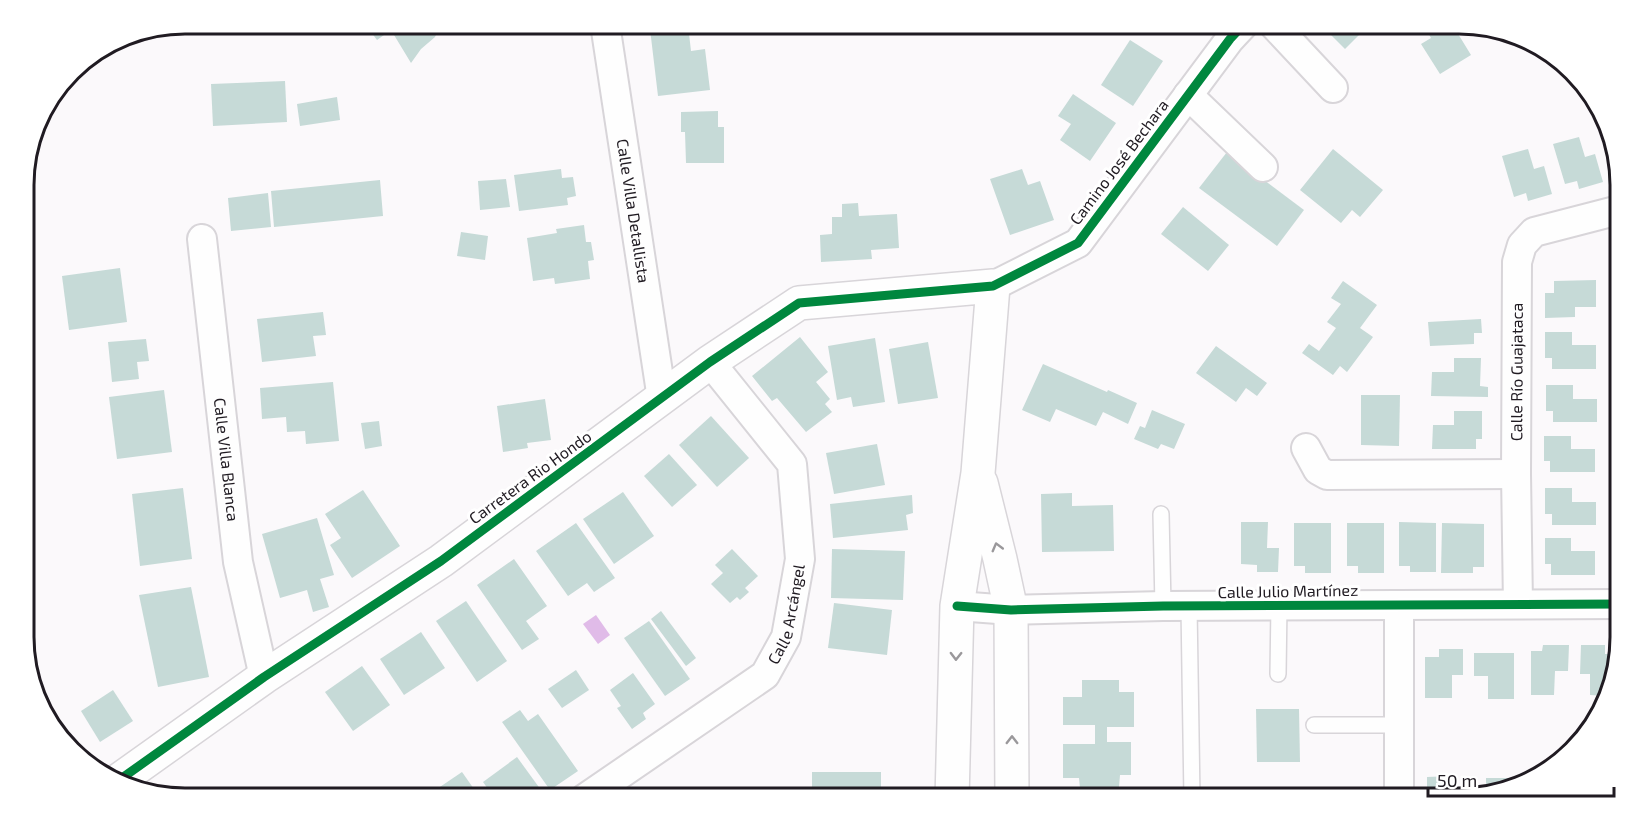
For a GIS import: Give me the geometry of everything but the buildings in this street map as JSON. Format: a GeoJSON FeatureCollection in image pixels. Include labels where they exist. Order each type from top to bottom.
{"type":"FeatureCollection","features":[{"type":"Feature","properties":{"kind":"street","name":"Calle Villa Detallista"},"geometry":{"type":"LineString","coordinates":[[607,34],[662,399]]}},
{"type":"Feature","properties":{"kind":"street","name":"Camino José Bechara"},"geometry":{"type":"LineString","coordinates":[[993,286],[1078,243],[1235,34]]}},
{"type":"Feature","properties":{"kind":"street"},"geometry":{"type":"LineString","coordinates":[[1282,34],[1333,88]]}},
{"type":"Feature","properties":{"kind":"street"},"geometry":{"type":"LineString","coordinates":[[1188,95],[1263,167]]}},
{"type":"Feature","properties":{"kind":"street","name":"Calle Río Guajataca"},"geometry":{"type":"LineString","coordinates":[[1518,604],[1517,262],[1522,245],[1534,232],[1610,212]]}},
{"type":"Feature","properties":{"kind":"street","name":"Calle Villa Blanca"},"geometry":{"type":"LineString","coordinates":[[202,239],[238,562],[264,677]]}},
{"type":"Feature","properties":{"kind":"street","name":"Carretera Rio Hondo"},"geometry":{"type":"LineString","coordinates":[[126,776],[264,677],[441,561],[710,362],[799,303],[993,286]]}},
{"type":"Feature","properties":{"kind":"street"},"geometry":{"type":"LineString","coordinates":[[952,788],[957,606],[978,473],[993,286]]}},
{"type":"Feature","properties":{"kind":"street","name":"Calle Arcángel"},"geometry":{"type":"LineString","coordinates":[[605,788],[765,675],[786,637],[800,560],[792,464],[710,362]]}},
{"type":"Feature","properties":{"kind":"street"},"geometry":{"type":"LineString","coordinates":[[1306,448],[1318,470],[1327,475],[1516,474]]}},
{"type":"Feature","properties":{"kind":"street"},"geometry":{"type":"LineString","coordinates":[[978,473],[1011,610],[1012,788]]}},
{"type":"Feature","properties":{"kind":"street","name":"Calle Julio Martínez"},"geometry":{"type":"LineString","coordinates":[[957,606],[1011,610],[1279,605],[1610,604]]}},
{"type":"Feature","properties":{"kind":"street"},"geometry":{"type":"LineString","coordinates":[[1399,605],[1400,788]]}},
{"type":"Feature","properties":{"kind":"lane"},"geometry":{"type":"LineString","coordinates":[[1161,514],[1176,607],[1191,788]]}},
{"type":"Feature","properties":{"kind":"lane"},"geometry":{"type":"LineString","coordinates":[[1278,674],[1279,605]]}},
{"type":"Feature","properties":{"kind":"lane"},"geometry":{"type":"LineString","coordinates":[[1314,725],[1398,725]]}},
{"type":"Feature","properties":{"kind":"shaded area"},"geometry":{"type":"Polygon","coordinates":[[[596,615],[610,635],[598,644],[583,624],[596,615]]]}},
{"type":"Feature","properties":{"kind":"cycle path"},"geometry":{"type":"LineString","coordinates":[[126,776],[264,677],[441,561],[710,362],[799,303],[993,286],[1078,243],[1235,34]]}},
{"type":"Feature","properties":{"kind":"cycle path"},"geometry":{"type":"LineString","coordinates":[[957,606],[1011,610],[1163,606],[1610,604]]}}]}
